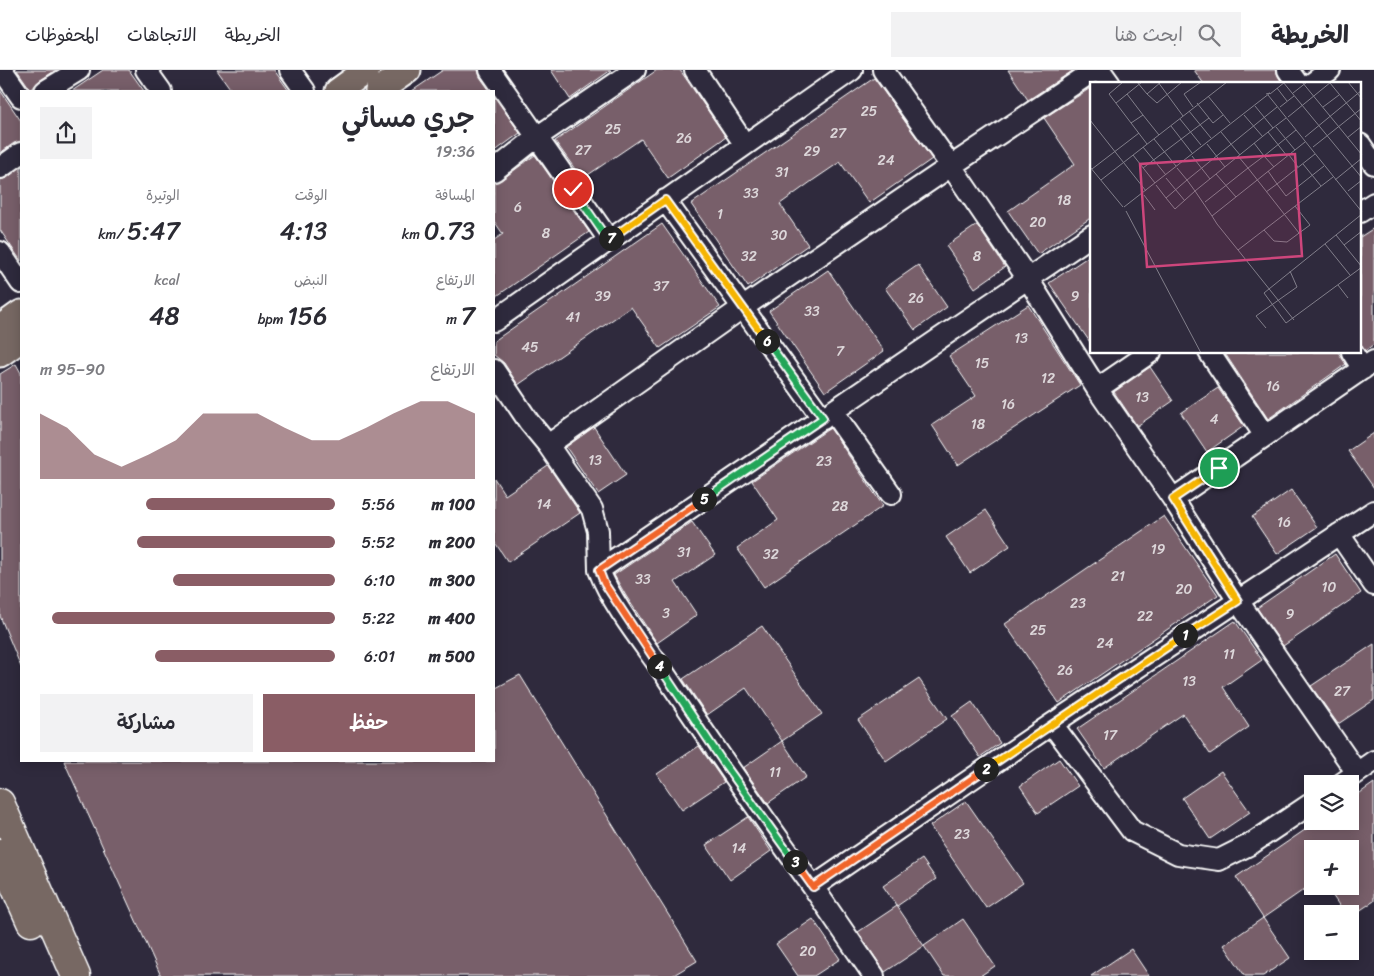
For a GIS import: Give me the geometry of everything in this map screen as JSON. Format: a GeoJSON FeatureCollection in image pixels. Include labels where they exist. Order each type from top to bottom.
{"type":"FeatureCollection","features":[{"type":"Feature","properties":{"kind":"highway"},"geometry":{"type":"LineString","coordinates":[[0,803],[76,976]]}},
{"type":"Feature","properties":{"kind":"highway"},"geometry":{"type":"LineString","coordinates":[[0,852],[56,976]]}},
{"type":"Feature","properties":{"kind":"main road"},"geometry":{"type":"LineString","coordinates":[[339,90],[367,70]]}},
{"type":"Feature","properties":{"kind":"main road"},"geometry":{"type":"LineString","coordinates":[[379,90],[408,70]]}},
{"type":"Feature","properties":{"kind":"main road"},"geometry":{"type":"LineString","coordinates":[[12,342],[20,316]]}},
{"type":"Feature","properties":{"kind":"street"},"geometry":{"type":"LineString","coordinates":[[2,70],[20,96]]}},
{"type":"Feature","properties":{"kind":"street"},"geometry":{"type":"LineString","coordinates":[[47,90],[79,70]]}},
{"type":"Feature","properties":{"kind":"street"},"geometry":{"type":"LineString","coordinates":[[146,70],[160,90]]}},
{"type":"Feature","properties":{"kind":"street"},"geometry":{"type":"LineString","coordinates":[[290,70],[304,90]]}},
{"type":"Feature","properties":{"kind":"street"},"geometry":{"type":"LineString","coordinates":[[490,70],[608,240]]}},
{"type":"Feature","properties":{"kind":"street"},"geometry":{"type":"LineString","coordinates":[[495,170],[537,138],[635,70]]}},
{"type":"Feature","properties":{"kind":"street"},"geometry":{"type":"LineString","coordinates":[[695,70],[745,145]]}},
{"type":"Feature","properties":{"kind":"street"},"geometry":{"type":"LineString","coordinates":[[495,319],[852,70]]}},
{"type":"Feature","properties":{"kind":"street"},"geometry":{"type":"LineString","coordinates":[[883,70],[1028,279],[1097,389],[1173,499],[1347,775]]}},
{"type":"Feature","properties":{"kind":"street"},"geometry":{"type":"LineString","coordinates":[[548,445],[742,308],[1095,70]]}},
{"type":"Feature","properties":{"kind":"street"},"geometry":{"type":"LineString","coordinates":[[1100,70],[1109,82]]}},
{"type":"Feature","properties":{"kind":"street"},"geometry":{"type":"LineString","coordinates":[[1288,70],[1297,82]]}},
{"type":"Feature","properties":{"kind":"street"},"geometry":{"type":"LineString","coordinates":[[1362,147],[1374,164]]}},
{"type":"Feature","properties":{"kind":"street"},"geometry":{"type":"LineString","coordinates":[[0,168],[20,154]]}},
{"type":"Feature","properties":{"kind":"street"},"geometry":{"type":"LineString","coordinates":[[665,200],[742,308],[890,494]]}},
{"type":"Feature","properties":{"kind":"street"},"geometry":{"type":"LineString","coordinates":[[1362,211],[1374,203]]}},
{"type":"Feature","properties":{"kind":"street"},"geometry":{"type":"LineString","coordinates":[[599,570],[1090,236]]}},
{"type":"Feature","properties":{"kind":"street"},"geometry":{"type":"LineString","coordinates":[[0,252],[20,282]]}},
{"type":"Feature","properties":{"kind":"street"},"geometry":{"type":"LineString","coordinates":[[1097,389],[1148,354]]}},
{"type":"Feature","properties":{"kind":"street"},"geometry":{"type":"LineString","coordinates":[[1210,354],[1265,436]]}},
{"type":"Feature","properties":{"kind":"street"},"geometry":{"type":"LineString","coordinates":[[1173,499],[1369,365],[1355,354]]}},
{"type":"Feature","properties":{"kind":"street"},"geometry":{"type":"LineString","coordinates":[[495,371],[592,509],[598,531],[599,570],[604,583],[723,762],[874,976]]}},
{"type":"Feature","properties":{"kind":"street"},"geometry":{"type":"LineString","coordinates":[[813,887],[1052,724],[1374,511]]}},
{"type":"Feature","properties":{"kind":"street"},"geometry":{"type":"LineString","coordinates":[[1339,534],[1374,585]]}},
{"type":"Feature","properties":{"kind":"street"},"geometry":{"type":"LineString","coordinates":[[1052,724],[1132,831],[1178,854],[1219,860],[1251,844],[1304,808]]}},
{"type":"Feature","properties":{"kind":"street"},"geometry":{"type":"LineString","coordinates":[[1354,775],[1374,762]]}},
{"type":"Feature","properties":{"kind":"building"},"geometry":{"type":"Polygon","coordinates":[[[17,70],[56,70],[39,81],[31,90],[17,70]]]}},
{"type":"Feature","properties":{"kind":"building"},"geometry":{"type":"Polygon","coordinates":[[[103,70],[129,70],[143,90],[73,90],[103,70]]]}},
{"type":"Feature","properties":{"kind":"building"},"geometry":{"type":"Polygon","coordinates":[[[217,70],[274,70],[288,90],[231,90],[217,70]]]}},
{"type":"Feature","properties":{"kind":"building"},"geometry":{"type":"Polygon","coordinates":[[[443,70],[478,70],[480,77],[489,90],[413,90],[443,70]]]}},
{"type":"Feature","properties":{"kind":"building"},"geometry":{"type":"Polygon","coordinates":[[[551,70],[611,70],[570,99],[551,70]]]}},
{"type":"Feature","properties":{"kind":"building"},"geometry":{"type":"Polygon","coordinates":[[[657,70],[680,70],[726,137],[668,178],[641,139],[582,179],[555,141],[657,70]]]}},
{"type":"Feature","properties":{"kind":"building"},"geometry":{"type":"Polygon","coordinates":[[[1008,70],[1074,70],[1028,100],[1008,70]]]}},
{"type":"Feature","properties":{"kind":"building"},"geometry":{"type":"Polygon","coordinates":[[[1194,70],[1276,70],[1282,82],[1203,82],[1194,70]]]}},
{"type":"Feature","properties":{"kind":"building"},"geometry":{"type":"Polygon","coordinates":[[[874,78],[932,159],[869,203],[840,162],[812,181],[780,204],[808,245],[748,287],[691,204],[874,78]]]}},
{"type":"Feature","properties":{"kind":"building"},"geometry":{"type":"Polygon","coordinates":[[[1090,88],[1090,218],[1038,254],[1008,211],[1075,164],[1044,118],[1090,88]]]}},
{"type":"Feature","properties":{"kind":"building"},"geometry":{"type":"Polygon","coordinates":[[[0,90],[20,120],[20,141],[14,143],[0,153],[0,90]]]}},
{"type":"Feature","properties":{"kind":"building"},"geometry":{"type":"Polygon","coordinates":[[[495,97],[520,133],[495,151],[495,97]]]}},
{"type":"Feature","properties":{"kind":"building"},"geometry":{"type":"Polygon","coordinates":[[[535,155],[589,232],[495,297],[495,239],[503,234],[495,222],[495,183],[535,155]]]}},
{"type":"Feature","properties":{"kind":"building"},"geometry":{"type":"Polygon","coordinates":[[[20,168],[20,260],[0,230],[0,180],[7,178],[20,168]]]}},
{"type":"Feature","properties":{"kind":"building"},"geometry":{"type":"Polygon","coordinates":[[[662,224],[720,307],[660,348],[631,307],[518,385],[504,363],[495,356],[495,340],[662,224]]]}},
{"type":"Feature","properties":{"kind":"building"},"geometry":{"type":"Polygon","coordinates":[[[977,225],[1005,267],[975,288],[946,246],[977,225]]]}},
{"type":"Feature","properties":{"kind":"building"},"geometry":{"type":"Polygon","coordinates":[[[1374,228],[1374,344],[1365,351],[1362,347],[1362,236],[1374,228]]]}},
{"type":"Feature","properties":{"kind":"building"},"geometry":{"type":"Polygon","coordinates":[[[1090,255],[1090,342],[1049,283],[1090,255]]]}},
{"type":"Feature","properties":{"kind":"building"},"geometry":{"type":"Polygon","coordinates":[[[918,265],[947,307],[915,330],[885,288],[918,265]]]}},
{"type":"Feature","properties":{"kind":"building"},"geometry":{"type":"Polygon","coordinates":[[[828,270],[884,351],[825,392],[769,311],[828,270]]]}},
{"type":"Feature","properties":{"kind":"building"},"geometry":{"type":"Polygon","coordinates":[[[1028,305],[1080,385],[958,465],[932,425],[976,396],[949,356],[1028,305]]]}},
{"type":"Feature","properties":{"kind":"building"},"geometry":{"type":"Polygon","coordinates":[[[1225,354],[1339,354],[1346,364],[1268,419],[1225,354]]]}},
{"type":"Feature","properties":{"kind":"building"},"geometry":{"type":"Polygon","coordinates":[[[16,364],[20,371],[20,665],[0,616],[0,374],[16,364]]]}},
{"type":"Feature","properties":{"kind":"building"},"geometry":{"type":"Polygon","coordinates":[[[1150,367],[1173,401],[1137,426],[1114,392],[1150,367]]]}},
{"type":"Feature","properties":{"kind":"building"},"geometry":{"type":"Polygon","coordinates":[[[1218,388],[1244,426],[1207,452],[1181,413],[1218,388]]]}},
{"type":"Feature","properties":{"kind":"building"},"geometry":{"type":"Polygon","coordinates":[[[594,427],[626,475],[598,494],[566,447],[594,427]]]}},
{"type":"Feature","properties":{"kind":"building"},"geometry":{"type":"Polygon","coordinates":[[[830,428],[883,506],[764,587],[737,548],[778,520],[752,481],[830,428]]]}},
{"type":"Feature","properties":{"kind":"building"},"geometry":{"type":"Polygon","coordinates":[[[1374,433],[1374,488],[1348,451],[1374,433]]]}},
{"type":"Feature","properties":{"kind":"building"},"geometry":{"type":"Polygon","coordinates":[[[548,466],[580,513],[508,562],[495,542],[495,480],[505,495],[548,466]]]}},
{"type":"Feature","properties":{"kind":"building"},"geometry":{"type":"Polygon","coordinates":[[[1291,490],[1317,527],[1277,554],[1252,517],[1291,490]]]}},
{"type":"Feature","properties":{"kind":"building"},"geometry":{"type":"Polygon","coordinates":[[[986,510],[1010,546],[970,573],[946,537],[986,510]]]}},
{"type":"Feature","properties":{"kind":"building"},"geometry":{"type":"Polygon","coordinates":[[[1164,516],[1218,595],[1059,703],[1005,624],[1164,516]]]}},
{"type":"Feature","properties":{"kind":"building"},"geometry":{"type":"Polygon","coordinates":[[[692,522],[715,555],[675,582],[697,615],[657,643],[614,575],[692,522]]]}},
{"type":"Feature","properties":{"kind":"building"},"geometry":{"type":"Polygon","coordinates":[[[1335,554],[1361,593],[1283,646],[1257,608],[1335,554]]]}},
{"type":"Feature","properties":{"kind":"building"},"geometry":{"type":"Polygon","coordinates":[[[1235,621],[1262,660],[1223,687],[1249,727],[1210,754],[1183,714],[1104,768],[1077,729],[1235,621]]]}},
{"type":"Feature","properties":{"kind":"building"},"geometry":{"type":"Polygon","coordinates":[[[762,626],[822,714],[782,741],[746,688],[707,715],[683,679],[762,626]]]}},
{"type":"Feature","properties":{"kind":"building"},"geometry":{"type":"Polygon","coordinates":[[[1374,644],[1374,700],[1338,724],[1311,686],[1374,644]]]}},
{"type":"Feature","properties":{"kind":"building"},"geometry":{"type":"Polygon","coordinates":[[[520,675],[697,961],[672,976],[161,976],[64,762],[495,762],[495,688],[520,675]]]}},
{"type":"Feature","properties":{"kind":"building"},"geometry":{"type":"Polygon","coordinates":[[[919,679],[947,719],[886,761],[858,720],[919,679]]]}},
{"type":"Feature","properties":{"kind":"building"},"geometry":{"type":"Polygon","coordinates":[[[972,702],[1000,743],[980,757],[952,716],[972,702]]]}},
{"type":"Feature","properties":{"kind":"building"},"geometry":{"type":"Polygon","coordinates":[[[782,741],[806,777],[768,803],[743,768],[782,741]]]}},
{"type":"Feature","properties":{"kind":"building"},"geometry":{"type":"Polygon","coordinates":[[[699,746],[724,782],[682,810],[657,774],[699,746]]]}},
{"type":"Feature","properties":{"kind":"building"},"geometry":{"type":"Polygon","coordinates":[[[1059,759],[1078,786],[1038,813],[1020,786],[1059,759]]]}},
{"type":"Feature","properties":{"kind":"building"},"geometry":{"type":"Polygon","coordinates":[[[1221,771],[1250,812],[1210,839],[1182,798],[1221,771]]]}},
{"type":"Feature","properties":{"kind":"building"},"geometry":{"type":"Polygon","coordinates":[[[1374,783],[1374,901],[1359,911],[1359,905],[1339,905],[1332,895],[1359,895],[1359,840],[1304,840],[1304,890],[1263,918],[1236,877],[1305,830],[1359,830],[1359,794],[1374,783]]]}},
{"type":"Feature","properties":{"kind":"building"},"geometry":{"type":"Polygon","coordinates":[[[966,801],[1023,883],[986,908],[930,826],[966,801]]]}},
{"type":"Feature","properties":{"kind":"building"},"geometry":{"type":"Polygon","coordinates":[[[748,817],[771,851],[730,880],[706,845],[748,817]]]}},
{"type":"Feature","properties":{"kind":"building"},"geometry":{"type":"Polygon","coordinates":[[[922,859],[936,879],[897,906],[883,886],[922,859]]]}},
{"type":"Feature","properties":{"kind":"building"},"geometry":{"type":"Polygon","coordinates":[[[897,906],[924,946],[885,972],[858,932],[897,906]]]}},
{"type":"Feature","properties":{"kind":"building"},"geometry":{"type":"Polygon","coordinates":[[[1263,918],[1290,958],[1263,976],[1245,976],[1224,945],[1263,918]]]}},
{"type":"Feature","properties":{"kind":"building"},"geometry":{"type":"Polygon","coordinates":[[[813,919],[840,959],[814,976],[798,976],[776,944],[813,919]]]}},
{"type":"Feature","properties":{"kind":"building"},"geometry":{"type":"Polygon","coordinates":[[[963,919],[995,966],[980,976],[944,976],[924,946],[963,919]]]}},
{"type":"Feature","properties":{"kind":"building"},"geometry":{"type":"Polygon","coordinates":[[[1131,949],[1149,976],[1091,976],[1131,949]]]}},
{"type":"Feature","properties":{"kind":"route"},"geometry":{"type":"LineString","coordinates":[[573,189],[608,240],[665,200],[823,418],[599,570],[604,583],[641,641],[723,762],[813,887],[1052,724],[1238,601],[1173,499],[1219,468]]}}]}
